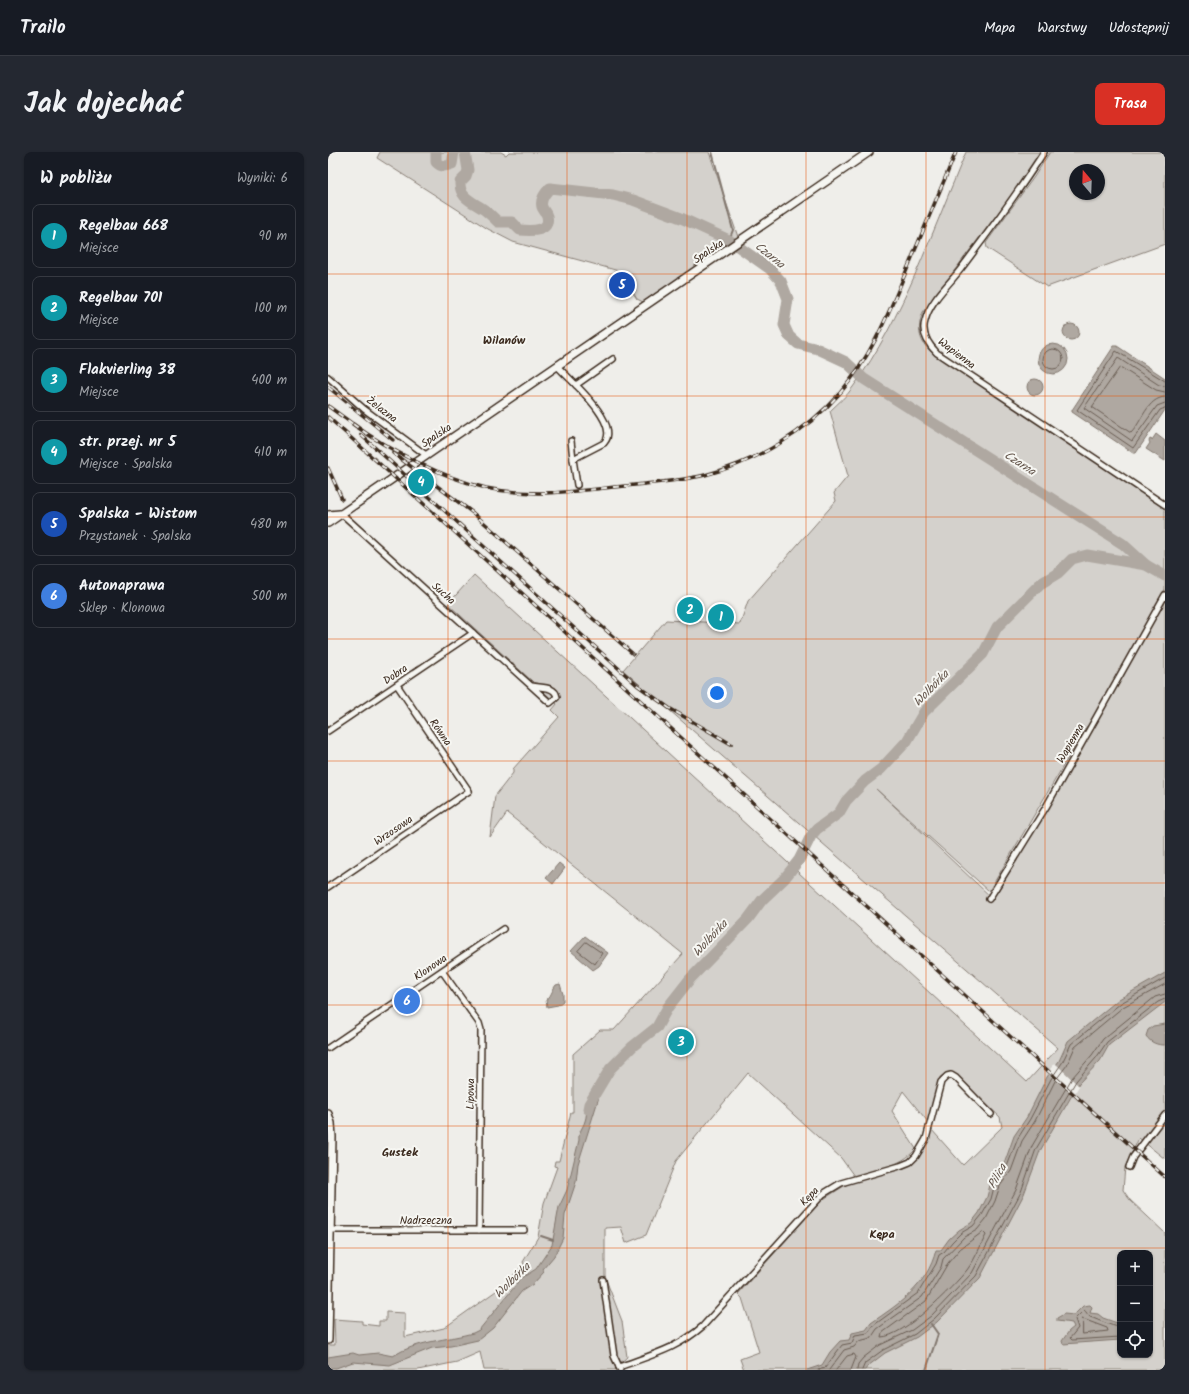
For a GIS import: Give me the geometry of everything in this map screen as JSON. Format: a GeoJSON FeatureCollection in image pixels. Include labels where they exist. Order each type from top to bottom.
{"type":"FeatureCollection","features":[{"type":"Feature","properties":{"kind":"street","name":"Spalska"},"geometry":{"type":"LineString","coordinates":[[328,523],[869,152]]}},
{"type":"Feature","properties":{"kind":"street","name":"Wapienna"},"geometry":{"type":"LineString","coordinates":[[1044,152],[976,248],[931,308],[925,320],[924,328],[926,339],[937,353],[1165,505]]}},
{"type":"Feature","properties":{"kind":"street"},"geometry":{"type":"LineString","coordinates":[[576,385],[613,359]]}},
{"type":"Feature","properties":{"kind":"street"},"geometry":{"type":"LineString","coordinates":[[557,366],[594,404],[606,423],[609,432],[608,440],[573,459]]}},
{"type":"Feature","properties":{"kind":"street","name":"Żelazna"},"geometry":{"type":"LineString","coordinates":[[328,377],[364,409],[426,456]]}},
{"type":"Feature","properties":{"kind":"street"},"geometry":{"type":"LineString","coordinates":[[571,441],[577,485]]}},
{"type":"Feature","properties":{"kind":"street"},"geometry":{"type":"LineString","coordinates":[[328,515],[342,514]]}},
{"type":"Feature","properties":{"kind":"street","name":"Sucha"},"geometry":{"type":"LineString","coordinates":[[342,514],[550,703],[557,697],[556,693],[552,689],[532,686]]}},
{"type":"Feature","properties":{"kind":"street","name":"Wapienna"},"geometry":{"type":"LineString","coordinates":[[989,898],[1046,806],[1165,595]]}},
{"type":"Feature","properties":{"kind":"street","name":"Dobra"},"geometry":{"type":"LineString","coordinates":[[328,732],[473,633]]}},
{"type":"Feature","properties":{"kind":"street","name":"Równa"},"geometry":{"type":"LineString","coordinates":[[397,685],[469,791]]}},
{"type":"Feature","properties":{"kind":"street","name":"Wrzosowa"},"geometry":{"type":"LineString","coordinates":[[328,887],[469,791]]}},
{"type":"Feature","properties":{"kind":"street","name":"Klonowa"},"geometry":{"type":"LineString","coordinates":[[328,1048],[503,929]]}},
{"type":"Feature","properties":{"kind":"street","name":"Lipowa"},"geometry":{"type":"LineString","coordinates":[[442,971],[479,1023],[481,1030],[479,1230]]}},
{"type":"Feature","properties":{"kind":"street","name":"Kępa"},"geometry":{"type":"LineString","coordinates":[[603,1280],[614,1356],[620,1369],[687,1340],[703,1326],[823,1194],[841,1183],[910,1162],[916,1156],[926,1138],[941,1082],[947,1076],[956,1078],[992,1114]]}},
{"type":"Feature","properties":{"kind":"street"},"geometry":{"type":"LineString","coordinates":[[328,1114],[331,1123],[332,1137],[328,1340]]}},
{"type":"Feature","properties":{"kind":"street"},"geometry":{"type":"LineString","coordinates":[[1129,1168],[1133,1157],[1165,1115]]}},
{"type":"Feature","properties":{"kind":"street","name":"Nadrzeczna"},"geometry":{"type":"LineString","coordinates":[[329,1230],[524,1230]]}},
{"type":"Feature","properties":{"kind":"shaded area"},"geometry":{"type":"Polygon","coordinates":[[[380,152],[501,152],[506,155],[509,152],[709,152],[738,237],[643,302],[637,299],[619,271],[513,242],[488,229],[377,158],[380,152]]]}},
{"type":"Feature","properties":{"kind":"shaded area"},"geometry":{"type":"Polygon","coordinates":[[[966,152],[1041,152],[1007,201],[923,312],[919,330],[920,335],[925,345],[934,354],[1165,509],[1165,589],[1089,727],[1087,726],[989,891],[876,789],[992,898],[998,891],[1048,808],[1165,600],[1165,1159],[1139,1138],[1125,1167],[1123,1190],[1130,1200],[1165,1233],[1165,1370],[744,1370],[740,1359],[759,1352],[742,1298],[738,1294],[822,1200],[855,1181],[901,1169],[912,1164],[924,1150],[931,1129],[963,1165],[1002,1127],[1000,1117],[957,1075],[946,1073],[940,1077],[928,1122],[903,1091],[892,1111],[916,1149],[903,1160],[895,1164],[879,1170],[854,1176],[841,1158],[748,1073],[676,1161],[646,1235],[626,1243],[621,1227],[605,1228],[605,1277],[622,1321],[627,1357],[615,1368],[616,1370],[484,1370],[480,1352],[457,1362],[418,1370],[328,1370],[328,1345],[335,1345],[334,1319],[362,1321],[362,1324],[379,1326],[379,1321],[386,1321],[386,1312],[405,1313],[405,1337],[444,1328],[503,1286],[524,1264],[523,1262],[538,1237],[544,1203],[557,1167],[554,1166],[555,1161],[559,1161],[571,1112],[573,1112],[573,1054],[600,1030],[614,1030],[683,954],[507,813],[490,837],[495,796],[513,773],[513,769],[559,717],[552,710],[557,704],[448,604],[474,575],[1027,1082],[1058,1048],[623,670],[666,620],[740,624],[748,601],[836,501],[834,493],[848,476],[830,411],[853,387],[871,360],[902,303],[966,152]]]}},
{"type":"Feature","properties":{"kind":"shaded area"},"geometry":{"type":"Polygon","coordinates":[[[1050,152],[1165,152],[1165,244],[1047,287],[987,248],[986,243],[1034,177],[1050,152]]]}},
{"type":"Feature","properties":{"kind":"water"},"geometry":{"type":"Polygon","coordinates":[[[1068,324],[1074,324],[1079,329],[1077,338],[1074,340],[1068,340],[1063,335],[1063,329],[1068,324]]]}},
{"type":"Feature","properties":{"kind":"water"},"geometry":{"type":"Polygon","coordinates":[[[1053,344],[1063,349],[1068,359],[1063,369],[1053,374],[1043,369],[1038,359],[1043,349],[1053,344]]]}},
{"type":"Feature","properties":{"kind":"water"},"geometry":{"type":"Polygon","coordinates":[[[1114,346],[1117,346],[1165,378],[1165,410],[1136,453],[1133,453],[1072,412],[1114,346]]]}},
{"type":"Feature","properties":{"kind":"water"},"geometry":{"type":"Polygon","coordinates":[[[1035,379],[1042,384],[1043,387],[1038,394],[1035,395],[1028,390],[1027,387],[1032,380],[1035,379]]]}},
{"type":"Feature","properties":{"kind":"water"},"geometry":{"type":"Polygon","coordinates":[[[1156,434],[1165,441],[1165,461],[1146,449],[1150,443],[1150,439],[1152,440],[1156,434]]]}},
{"type":"Feature","properties":{"kind":"water"},"geometry":{"type":"Polygon","coordinates":[[[559,863],[565,868],[553,884],[546,878],[559,863]]]}},
{"type":"Feature","properties":{"kind":"water"},"geometry":{"type":"Polygon","coordinates":[[[585,936],[608,953],[599,966],[593,970],[571,951],[585,936]]]}},
{"type":"Feature","properties":{"kind":"water","name":"Pilica"},"geometry":{"type":"Polygon","coordinates":[[[1165,973],[1165,1002],[1109,1045],[1100,1061],[1079,1083],[1040,1151],[1024,1194],[980,1278],[937,1322],[917,1337],[885,1353],[865,1370],[807,1370],[822,1365],[830,1352],[840,1341],[849,1340],[852,1333],[866,1330],[871,1323],[902,1301],[919,1284],[926,1274],[932,1263],[936,1250],[941,1250],[949,1239],[959,1230],[971,1223],[979,1213],[987,1197],[991,1181],[1003,1167],[1014,1136],[1027,1117],[1047,1077],[1059,1061],[1068,1041],[1119,999],[1165,973]]]}},
{"type":"Feature","properties":{"kind":"water"},"geometry":{"type":"Polygon","coordinates":[[[560,984],[563,994],[563,1001],[558,1005],[547,1007],[546,1000],[556,985],[560,984]]]}},
{"type":"Feature","properties":{"kind":"water"},"geometry":{"type":"Polygon","coordinates":[[[1165,1024],[1165,1045],[1154,1043],[1146,1036],[1148,1030],[1153,1026],[1165,1024]]]}},
{"type":"Feature","properties":{"kind":"water"},"geometry":{"type":"Polygon","coordinates":[[[590,1096],[599,1097],[578,1164],[576,1182],[565,1215],[563,1238],[554,1256],[543,1269],[544,1272],[533,1284],[522,1291],[493,1328],[478,1340],[451,1346],[432,1348],[390,1365],[353,1362],[336,1368],[328,1368],[328,1357],[353,1353],[359,1355],[378,1353],[393,1356],[412,1347],[473,1333],[479,1330],[516,1285],[518,1280],[536,1269],[552,1245],[559,1207],[567,1190],[579,1135],[586,1118],[588,1098],[590,1096]]]}},
{"type":"Feature","properties":{"kind":"water"},"geometry":{"type":"Polygon","coordinates":[[[1090,1305],[1092,1307],[1090,1313],[1098,1314],[1103,1318],[1117,1323],[1117,1340],[1063,1344],[1062,1341],[1074,1327],[1072,1323],[1057,1321],[1057,1318],[1064,1314],[1074,1315],[1083,1306],[1090,1305]]]}},
{"type":"Feature","properties":{"kind":"pier"},"geometry":{"type":"Polygon","coordinates":[[[1055,1063],[1079,1086],[1073,1096],[1047,1073],[1055,1063]]]}},
{"type":"Feature","properties":{"kind":"waterway","name":"Czarna"},"geometry":{"type":"LineString","coordinates":[[436,152],[436,162],[441,166],[452,164],[454,152]]}},
{"type":"Feature","properties":{"kind":"waterway","name":"Czarna"},"geometry":{"type":"LineString","coordinates":[[465,152],[468,170],[466,176],[460,182],[462,192],[468,200],[486,211],[498,222],[512,222],[520,230],[535,230],[543,228],[546,225],[547,216],[542,207],[542,199],[550,188],[613,195],[633,200],[681,218],[729,240],[770,269],[781,281],[788,299],[784,325],[789,336],[798,344],[818,349],[846,362],[864,379],[1123,544],[1146,565]]}},
{"type":"Feature","properties":{"kind":"waterway"},"geometry":{"type":"LineString","coordinates":[[712,152],[733,230],[729,240]]}},
{"type":"Feature","properties":{"kind":"waterway","name":"Wolbórka"},"geometry":{"type":"LineString","coordinates":[[588,1109],[589,1104],[610,1069],[633,1046],[657,1027],[668,1007],[690,979],[748,919],[762,900],[784,879],[799,860],[811,836],[817,829],[839,813],[846,801],[865,781],[881,769],[907,741],[924,712],[983,654],[997,627],[1040,584],[1058,573],[1072,559],[1087,555],[1146,565],[1165,576]]}},
{"type":"Feature","properties":{"kind":"waterway"},"geometry":{"type":"LineString","coordinates":[[541,1236],[553,1240]]}},
{"type":"Feature","properties":{"kind":"waterway"},"geometry":{"type":"LineString","coordinates":[[926,1370],[938,1334],[931,1324]]}},
{"type":"Feature","properties":{"kind":"railway"},"geometry":{"type":"LineString","coordinates":[[353,424],[383,444],[417,462],[452,477],[486,488],[502,491],[550,493],[671,481],[705,475],[761,454],[795,433],[826,407],[851,379],[871,349],[887,317],[956,152]]}},
{"type":"Feature","properties":{"kind":"railway"},"geometry":{"type":"LineString","coordinates":[[328,387],[393,440]]}},
{"type":"Feature","properties":{"kind":"railway"},"geometry":{"type":"LineString","coordinates":[[328,406],[357,427]]}},
{"type":"Feature","properties":{"kind":"railway"},"geometry":{"type":"LineString","coordinates":[[328,417],[1165,1177]]}},
{"type":"Feature","properties":{"kind":"railway"},"geometry":{"type":"LineString","coordinates":[[361,435],[637,685],[669,708],[731,744]]}},
{"type":"Feature","properties":{"kind":"railway"},"geometry":{"type":"LineString","coordinates":[[393,453],[473,513],[633,654]]}},
{"type":"Feature","properties":{"kind":"railway"},"geometry":{"type":"LineString","coordinates":[[328,468],[342,499]]}},
{"type":"Feature","properties":{"kind":"place","name":"Spalska - Wistom"},"geometry":{"type":"Point","coordinates":[622,285]}},
{"type":"Feature","properties":{"kind":"place","name":"str. przej. nr 5"},"geometry":{"type":"Point","coordinates":[421,482]}},
{"type":"Feature","properties":{"kind":"place","name":"Regelbau 701"},"geometry":{"type":"Point","coordinates":[690,610]}},
{"type":"Feature","properties":{"kind":"place","name":"Regelbau 668"},"geometry":{"type":"Point","coordinates":[721,617]}},
{"type":"Feature","properties":{"kind":"place","name":"Autonaprawa"},"geometry":{"type":"Point","coordinates":[407,1001]}},
{"type":"Feature","properties":{"kind":"place","name":"Flakvierling 38"},"geometry":{"type":"Point","coordinates":[681,1042]}},
{"type":"Feature","properties":{"kind":"district","name":"Wilanów"},"geometry":{"type":"Point","coordinates":[504,340]}},
{"type":"Feature","properties":{"kind":"district","name":"Gustek"},"geometry":{"type":"Point","coordinates":[400,1152]}},
{"type":"Feature","properties":{"kind":"district","name":"Kępa"},"geometry":{"type":"Point","coordinates":[882,1234]}}]}
